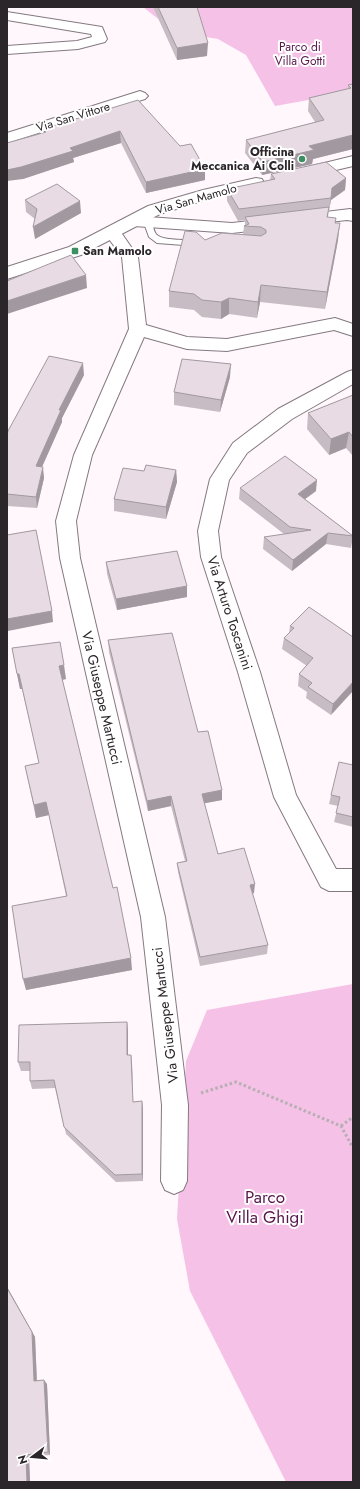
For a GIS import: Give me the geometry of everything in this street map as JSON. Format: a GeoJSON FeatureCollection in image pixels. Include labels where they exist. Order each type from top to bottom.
{"type":"FeatureCollection","features":[{"type":"Feature","properties":{"kind":"street"},"geometry":{"type":"LineString","coordinates":[[7,16],[97,30],[100,39],[78,45],[7,50]]}},
{"type":"Feature","properties":{"kind":"street","name":"Via San Vittore"},"geometry":{"type":"LineString","coordinates":[[7,138],[140,96]]}},
{"type":"Feature","properties":{"kind":"street","name":"Via San Mamolo"},"geometry":{"type":"LineString","coordinates":[[141,222],[154,210],[209,194],[353,161]]}},
{"type":"Feature","properties":{"kind":"street","name":"Via San Mamolo"},"geometry":{"type":"LineString","coordinates":[[7,273],[75,251],[112,232],[141,222],[232,228],[350,214],[353,216]]}},
{"type":"Feature","properties":{"kind":"street","name":"Via Giuseppe Martucci"},"geometry":{"type":"LineString","coordinates":[[112,232],[130,257],[138,329],[83,455],[66,521],[71,565],[153,917],[176,1105],[174,1181]]}},
{"type":"Feature","properties":{"kind":"street"},"geometry":{"type":"LineString","coordinates":[[138,329],[187,343],[227,345],[335,324],[353,330]]}},
{"type":"Feature","properties":{"kind":"street","name":"Via Arturo Toscanini"},"geometry":{"type":"LineString","coordinates":[[353,376],[284,414],[240,448],[220,479],[208,531],[211,557],[249,672],[285,797],[329,880],[353,880]]}},
{"type":"Feature","properties":{"kind":"lane"},"geometry":{"type":"LineString","coordinates":[[141,222],[152,235],[160,241],[206,244]]}},
{"type":"Feature","properties":{"kind":"path"},"geometry":{"type":"LineString","coordinates":[[176,1105],[188,1097],[236,1082],[341,1126],[353,1148]]}},
{"type":"Feature","properties":{"kind":"path"},"geometry":{"type":"LineString","coordinates":[[341,1126],[353,1117]]}},
{"type":"Feature","properties":{"kind":"green space","name":"Parco di Villa Gotti"},"geometry":{"type":"Polygon","coordinates":[[[143,7],[353,7],[353,92],[275,106],[246,55],[218,39],[175,32],[143,7]]]}},
{"type":"Feature","properties":{"kind":"green space","name":"Parco Villa Ghigi"},"geometry":{"type":"Polygon","coordinates":[[[353,984],[353,1482],[286,1482],[190,1291],[177,1219],[186,1061],[207,1010],[353,984]]]}},
{"type":"Feature","properties":{"kind":"building"},"geometry":{"type":"Polygon","coordinates":[[[158,7],[197,7],[208,43],[177,48],[158,7]]]}},
{"type":"Feature","properties":{"kind":"building"},"geometry":{"type":"Polygon","coordinates":[[[353,84],[353,135],[309,146],[314,150],[263,162],[246,140],[324,120],[309,98],[351,88],[348,85],[353,84]]]}},
{"type":"Feature","properties":{"kind":"building"},"geometry":{"type":"Polygon","coordinates":[[[138,100],[180,146],[191,144],[205,169],[146,182],[120,131],[70,148],[73,151],[7,170],[7,143],[46,132],[46,128],[138,100]]]}},
{"type":"Feature","properties":{"kind":"building"},"geometry":{"type":"Polygon","coordinates":[[[326,162],[346,178],[332,188],[331,198],[239,209],[227,189],[275,179],[271,174],[326,162]]]}},
{"type":"Feature","properties":{"kind":"building"},"geometry":{"type":"Polygon","coordinates":[[[57,184],[80,201],[33,227],[37,209],[25,200],[57,184]]]}},
{"type":"Feature","properties":{"kind":"building"},"geometry":{"type":"Polygon","coordinates":[[[329,207],[327,217],[336,218],[335,223],[340,223],[327,292],[261,285],[258,302],[229,298],[221,302],[202,300],[194,294],[169,291],[185,231],[196,232],[205,240],[222,233],[261,236],[266,233],[266,230],[261,227],[244,226],[249,224],[245,217],[329,207]]]}},
{"type":"Feature","properties":{"kind":"building"},"geometry":{"type":"Polygon","coordinates":[[[71,255],[86,275],[7,301],[7,281],[71,255]]]}},
{"type":"Feature","properties":{"kind":"building"},"geometry":{"type":"Polygon","coordinates":[[[49,356],[83,363],[59,410],[61,410],[36,466],[43,467],[36,497],[7,494],[8,431],[49,356]]]}},
{"type":"Feature","properties":{"kind":"building"},"geometry":{"type":"Polygon","coordinates":[[[182,359],[231,364],[221,400],[174,392],[182,359]]]}},
{"type":"Feature","properties":{"kind":"building"},"geometry":{"type":"Polygon","coordinates":[[[353,395],[353,437],[349,432],[331,439],[308,413],[353,395]]]}},
{"type":"Feature","properties":{"kind":"building"},"geometry":{"type":"Polygon","coordinates":[[[285,456],[317,480],[298,494],[353,536],[328,533],[293,560],[264,537],[311,530],[290,527],[240,488],[285,456]]]}},
{"type":"Feature","properties":{"kind":"building"},"geometry":{"type":"Polygon","coordinates":[[[146,465],[176,470],[166,507],[114,499],[123,468],[144,471],[146,465]]]}},
{"type":"Feature","properties":{"kind":"building"},"geometry":{"type":"Polygon","coordinates":[[[36,530],[52,611],[7,619],[7,535],[36,530]]]}},
{"type":"Feature","properties":{"kind":"building"},"geometry":{"type":"Polygon","coordinates":[[[177,551],[187,586],[116,599],[106,562],[177,551]]]}},
{"type":"Feature","properties":{"kind":"building"},"geometry":{"type":"Polygon","coordinates":[[[309,607],[353,637],[353,682],[333,704],[308,687],[312,683],[299,674],[313,658],[284,638],[294,628],[290,626],[309,607]]]}},
{"type":"Feature","properties":{"kind":"building"},"geometry":{"type":"Polygon","coordinates":[[[172,633],[198,732],[208,731],[222,790],[202,794],[218,854],[244,848],[255,884],[250,885],[268,945],[200,957],[177,863],[187,861],[171,796],[147,801],[108,640],[172,633]]]}},
{"type":"Feature","properties":{"kind":"building"},"geometry":{"type":"Polygon","coordinates":[[[60,642],[64,665],[59,666],[113,888],[117,887],[131,958],[23,979],[12,906],[67,896],[46,802],[34,805],[25,766],[39,763],[12,648],[60,642]]]}},
{"type":"Feature","properties":{"kind":"building"},"geometry":{"type":"Polygon","coordinates":[[[339,762],[353,765],[353,817],[336,813],[340,797],[331,795],[339,762]]]}},
{"type":"Feature","properties":{"kind":"building"},"geometry":{"type":"Polygon","coordinates":[[[127,1022],[127,1055],[131,1055],[133,1102],[142,1101],[142,1174],[115,1175],[64,1127],[54,1080],[30,1081],[30,1062],[18,1062],[19,1025],[127,1022]]]}},
{"type":"Feature","properties":{"kind":"building"},"geometry":{"type":"Polygon","coordinates":[[[7,1288],[32,1332],[34,1381],[44,1380],[48,1452],[26,1455],[27,1482],[7,1482],[7,1288]]]}},
{"type":"Feature","properties":{"kind":"place","name":"Officina Meccanica Ai Colli"},"geometry":{"type":"Point","coordinates":[302,159]}},
{"type":"Feature","properties":{"kind":"place","name":"San Mamolo"},"geometry":{"type":"Point","coordinates":[75,251]}}]}
